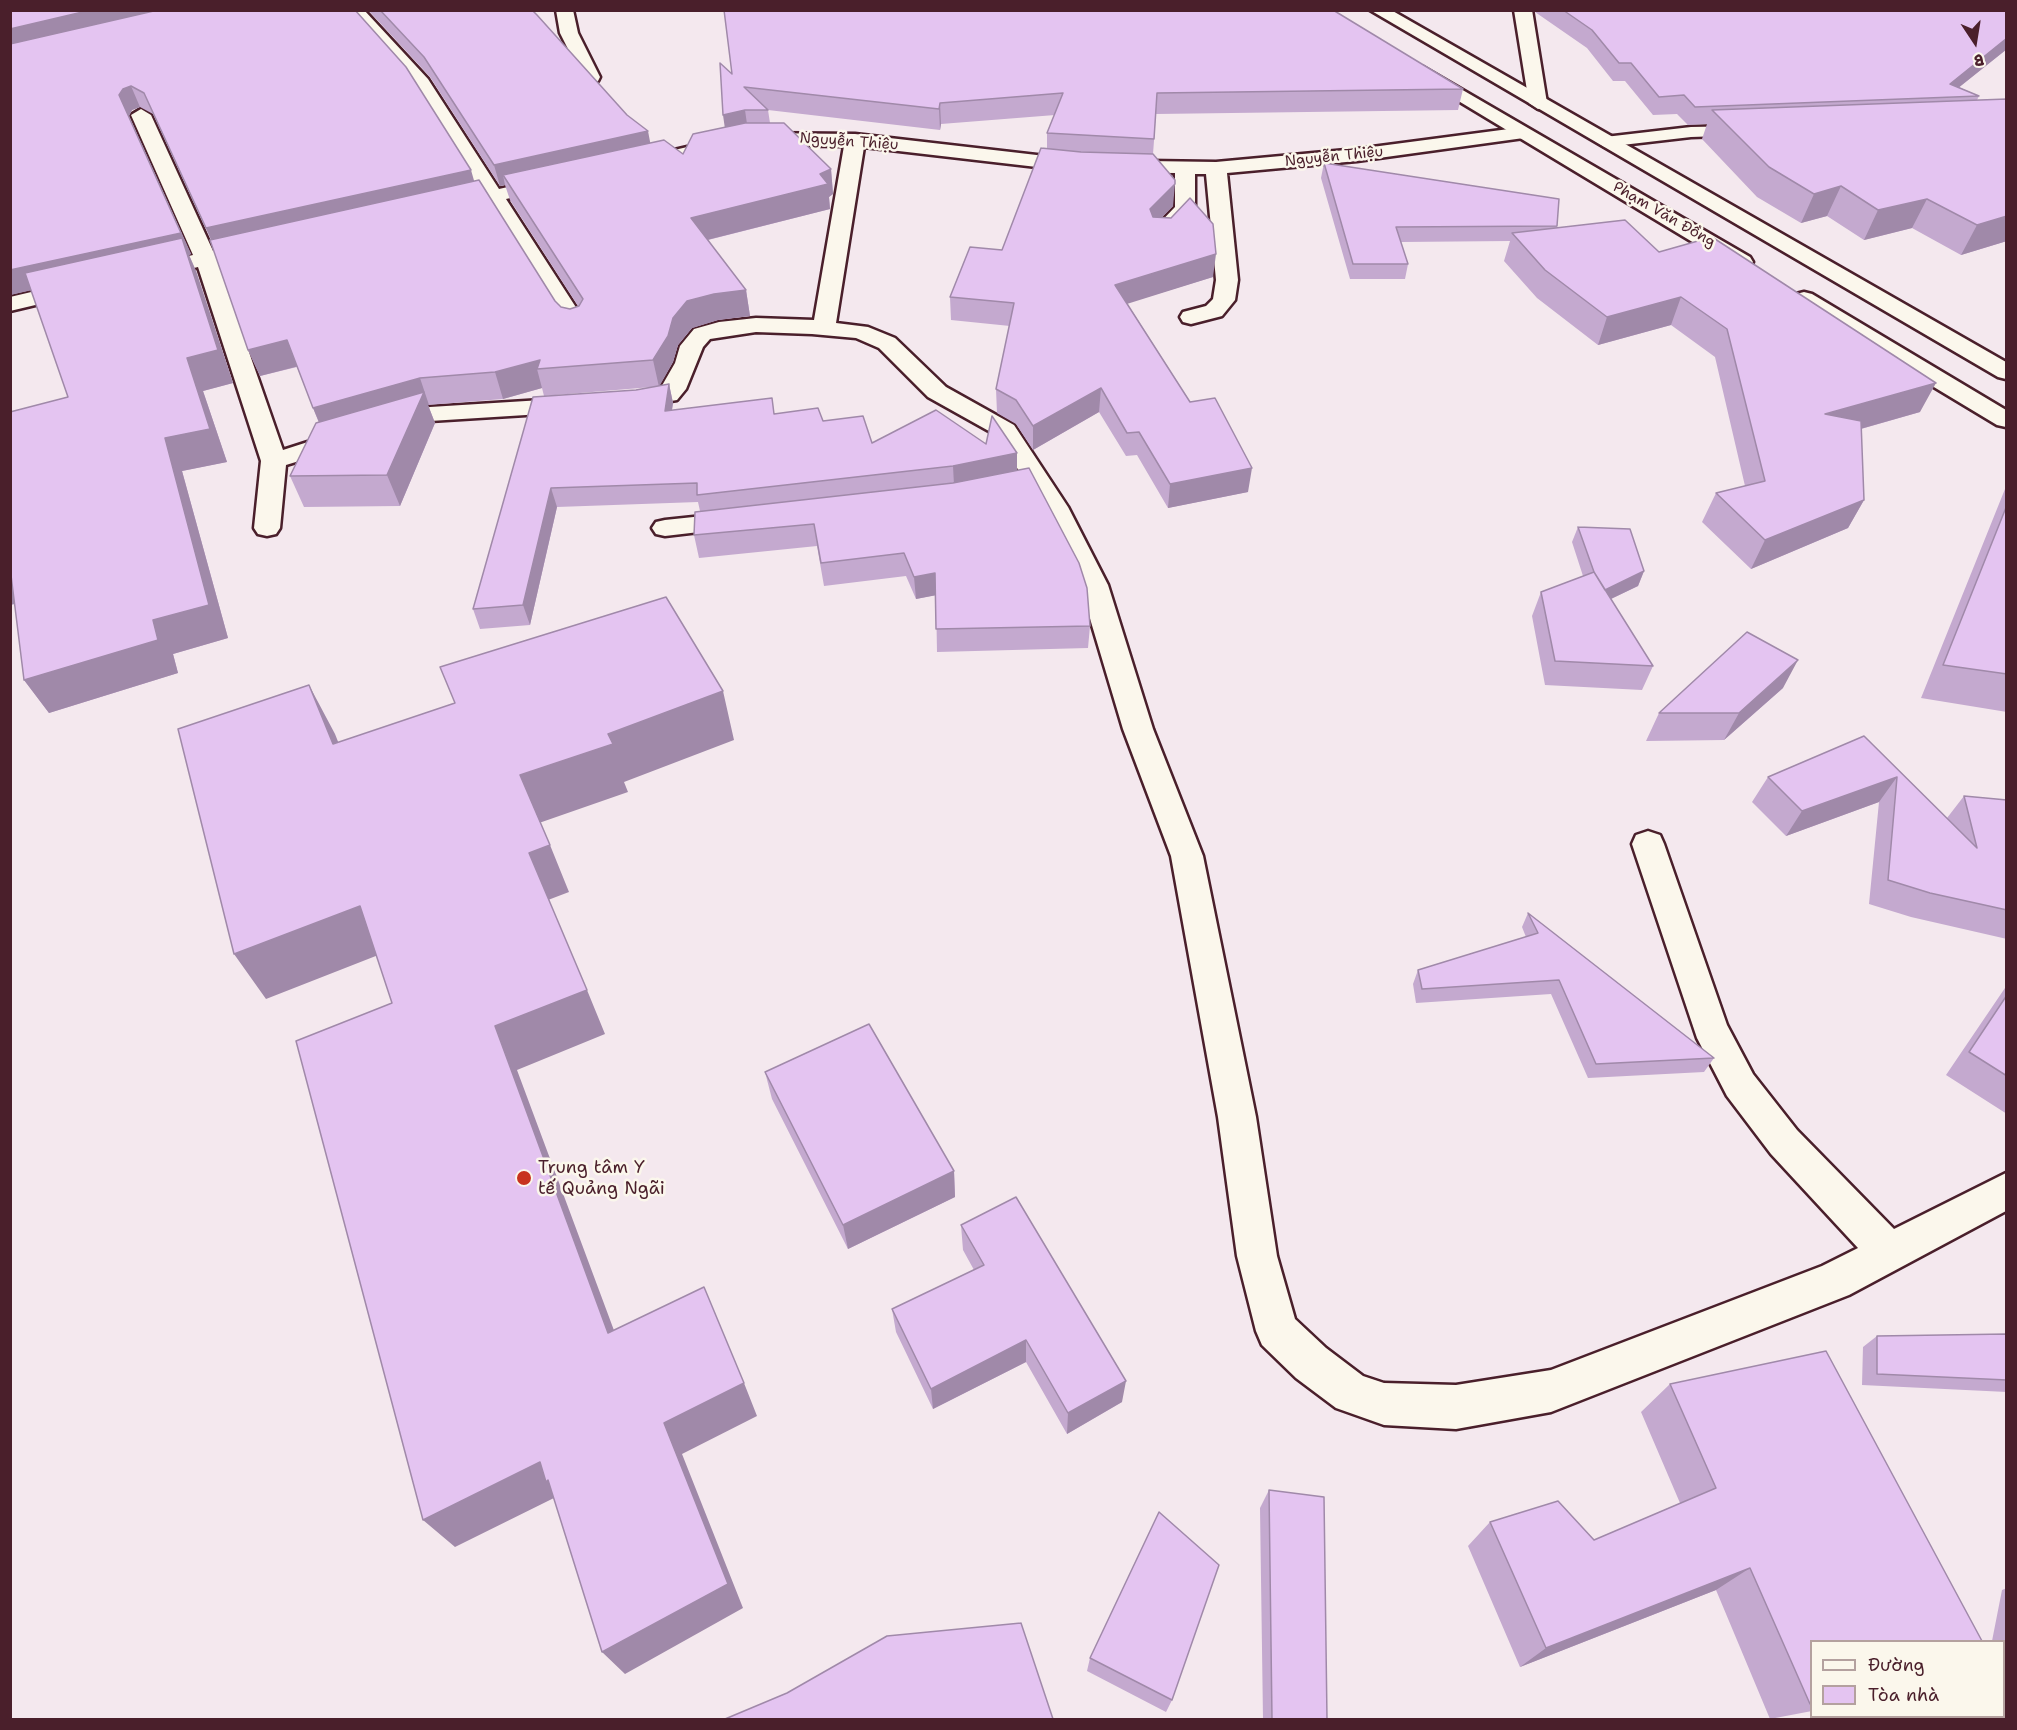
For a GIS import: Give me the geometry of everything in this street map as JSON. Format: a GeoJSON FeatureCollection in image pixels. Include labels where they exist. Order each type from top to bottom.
{"type":"FeatureCollection","features":[{"type":"Feature","properties":{"kind":"street"},"geometry":{"type":"LineString","coordinates":[[354,10],[421,83],[576,326]]}},
{"type":"Feature","properties":{"kind":"street"},"geometry":{"type":"LineString","coordinates":[[564,10],[569,33],[591,77]]}},
{"type":"Feature","properties":{"kind":"street","name":"Phạm Văn Đồng"},"geometry":{"type":"LineString","coordinates":[[1378,10],[2007,372]]}},
{"type":"Feature","properties":{"kind":"street"},"geometry":{"type":"LineString","coordinates":[[1523,10],[1538,103]]}},
{"type":"Feature","properties":{"kind":"street","name":"Phạm Văn Đồng"},"geometry":{"type":"LineString","coordinates":[[1402,60],[1762,274]]}},
{"type":"Feature","properties":{"kind":"street"},"geometry":{"type":"LineString","coordinates":[[141,115],[206,259],[274,461],[267,528]]}},
{"type":"Feature","properties":{"kind":"street","name":"Nguyễn Thiệu"},"geometry":{"type":"LineString","coordinates":[[620,168],[748,139],[855,140],[1080,166],[1216,168],[1357,155],[1524,133]]}},
{"type":"Feature","properties":{"kind":"street"},"geometry":{"type":"LineString","coordinates":[[824,328],[855,140]]}},
{"type":"Feature","properties":{"kind":"street"},"geometry":{"type":"LineString","coordinates":[[1161,233],[1185,208],[1185,168]]}},
{"type":"Feature","properties":{"kind":"street"},"geometry":{"type":"LineString","coordinates":[[1191,317],[1214,311],[1224,300],[1227,280],[1216,168]]}},
{"type":"Feature","properties":{"kind":"street"},"geometry":{"type":"LineString","coordinates":[[423,212],[573,178]]}},
{"type":"Feature","properties":{"kind":"street"},"geometry":{"type":"LineString","coordinates":[[1691,231],[1736,218]]}},
{"type":"Feature","properties":{"kind":"street"},"geometry":{"type":"LineString","coordinates":[[126,278],[274,244]]}},
{"type":"Feature","properties":{"kind":"street"},"geometry":{"type":"LineString","coordinates":[[10,304],[102,283]]}},
{"type":"Feature","properties":{"kind":"street"},"geometry":{"type":"LineString","coordinates":[[1782,286],[2007,420]]}},
{"type":"Feature","properties":{"kind":"street"},"geometry":{"type":"LineString","coordinates":[[274,461],[385,425],[430,414],[640,400],[668,395],[674,389],[687,363],[692,346],[702,334],[719,329],[756,325],[860,332],[888,343],[937,392],[1005,430],[1037,479],[1094,585],[1138,729],[1187,856],[1236,1116],[1257,1256],[1277,1331],[1311,1363],[1350,1393],[1384,1404],[1456,1407],[1551,1391],[1835,1281],[1888,1251],[2007,1191]]}},
{"type":"Feature","properties":{"kind":"street"},"geometry":{"type":"LineString","coordinates":[[1006,485],[1037,479]]}},
{"type":"Feature","properties":{"kind":"street"},"geometry":{"type":"LineString","coordinates":[[665,528],[769,516]]}},
{"type":"Feature","properties":{"kind":"street"},"geometry":{"type":"LineString","coordinates":[[1648,844],[1710,1027],[1740,1085],[1784,1142],[1888,1251]]}},
{"type":"Feature","properties":{"kind":"lane"},"geometry":{"type":"LineString","coordinates":[[1605,142],[1691,132],[1757,131]]}},
{"type":"Feature","properties":{"kind":"building"},"geometry":{"type":"Polygon","coordinates":[[[10,10],[91,10],[10,29],[10,10]]]}},
{"type":"Feature","properties":{"kind":"building"},"geometry":{"type":"Polygon","coordinates":[[[158,10],[355,10],[406,67],[471,170],[206,228],[144,93],[131,86],[123,89],[119,95],[181,233],[10,270],[10,44],[158,10]]]}},
{"type":"Feature","properties":{"kind":"building"},"geometry":{"type":"Polygon","coordinates":[[[380,10],[532,10],[627,115],[648,131],[494,165],[424,57],[380,10]]]}},
{"type":"Feature","properties":{"kind":"building"},"geometry":{"type":"Polygon","coordinates":[[[724,10],[1333,10],[1463,89],[1157,93],[1154,139],[1047,133],[1063,93],[940,103],[939,109],[744,87],[768,110],[745,110],[723,115],[720,63],[732,74],[724,10]]]}},
{"type":"Feature","properties":{"kind":"building"},"geometry":{"type":"Polygon","coordinates":[[[1563,10],[2007,10],[2007,38],[1950,84],[1979,96],[1695,107],[1684,95],[1659,97],[1631,63],[1619,63],[1592,30],[1563,10]]]}},
{"type":"Feature","properties":{"kind":"building"},"geometry":{"type":"Polygon","coordinates":[[[2007,99],[2007,216],[1977,225],[1927,199],[1878,210],[1841,186],[1814,194],[1769,167],[1712,110],[2007,99]]]}},
{"type":"Feature","properties":{"kind":"building"},"geometry":{"type":"Polygon","coordinates":[[[745,123],[784,123],[831,169],[820,174],[828,184],[691,218],[746,290],[714,294],[687,301],[673,318],[668,336],[653,360],[537,369],[540,360],[495,372],[420,378],[313,408],[287,340],[248,350],[210,240],[479,180],[555,301],[561,307],[570,309],[579,306],[583,299],[503,175],[664,140],[683,154],[693,134],[745,123]]]}},
{"type":"Feature","properties":{"kind":"building"},"geometry":{"type":"Polygon","coordinates":[[[1041,148],[1081,152],[1153,154],[1175,180],[1175,184],[1150,209],[1153,217],[1171,218],[1190,198],[1213,224],[1216,254],[1115,285],[1190,402],[1215,398],[1252,468],[1170,484],[1139,432],[1127,433],[1101,388],[1033,426],[1016,400],[996,389],[1014,303],[950,297],[970,247],[1002,250],[1041,148]]]}},
{"type":"Feature","properties":{"kind":"building"},"geometry":{"type":"Polygon","coordinates":[[[1324,163],[1559,199],[1557,226],[1396,227],[1408,264],[1353,264],[1324,163]]]}},
{"type":"Feature","properties":{"kind":"building"},"geometry":{"type":"Polygon","coordinates":[[[1625,220],[1659,252],[1712,237],[1936,383],[1825,414],[1861,421],[1864,500],[1765,540],[1716,493],[1765,481],[1727,329],[1681,297],[1607,317],[1545,270],[1512,233],[1625,220]]]}},
{"type":"Feature","properties":{"kind":"building"},"geometry":{"type":"Polygon","coordinates":[[[182,238],[218,350],[187,358],[210,429],[165,438],[209,605],[153,620],[158,640],[24,680],[10,567],[10,412],[68,397],[25,273],[182,238]]]}},
{"type":"Feature","properties":{"kind":"building"},"geometry":{"type":"Polygon","coordinates":[[[669,384],[665,411],[772,398],[774,414],[818,408],[823,421],[863,416],[872,443],[936,410],[986,444],[992,416],[1017,453],[953,466],[697,495],[697,483],[551,488],[523,605],[473,609],[533,397],[636,390],[669,384]]]}},
{"type":"Feature","properties":{"kind":"building"},"geometry":{"type":"Polygon","coordinates":[[[424,392],[387,475],[290,476],[316,423],[424,392]]]}},
{"type":"Feature","properties":{"kind":"building"},"geometry":{"type":"Polygon","coordinates":[[[1029,468],[1079,563],[1087,588],[1090,626],[936,629],[935,573],[914,577],[904,553],[821,563],[814,524],[694,535],[695,512],[953,483],[1029,468]]]}},
{"type":"Feature","properties":{"kind":"building"},"geometry":{"type":"Polygon","coordinates":[[[2007,505],[2007,674],[1943,665],[2007,505]]]}},
{"type":"Feature","properties":{"kind":"building"},"geometry":{"type":"Polygon","coordinates":[[[1578,527],[1630,529],[1644,571],[1605,590],[1594,572],[1578,527]]]}},
{"type":"Feature","properties":{"kind":"building"},"geometry":{"type":"Polygon","coordinates":[[[1594,572],[1653,666],[1555,661],[1541,592],[1594,572]]]}},
{"type":"Feature","properties":{"kind":"building"},"geometry":{"type":"Polygon","coordinates":[[[666,597],[723,691],[608,734],[613,744],[520,775],[550,845],[529,853],[587,990],[495,1026],[608,1333],[704,1287],[744,1383],[664,1423],[728,1584],[602,1652],[548,1480],[546,1482],[540,1462],[423,1520],[296,1041],[392,1003],[360,906],[234,954],[178,729],[309,685],[333,744],[455,703],[440,667],[666,597]]]}},
{"type":"Feature","properties":{"kind":"building"},"geometry":{"type":"Polygon","coordinates":[[[1747,632],[1798,660],[1739,713],[1659,713],[1747,632]]]}},
{"type":"Feature","properties":{"kind":"building"},"geometry":{"type":"Polygon","coordinates":[[[1864,736],[1977,848],[1964,796],[2007,800],[2007,910],[1930,893],[1888,880],[1897,777],[1802,811],[1768,777],[1864,736]]]}},
{"type":"Feature","properties":{"kind":"building"},"geometry":{"type":"Polygon","coordinates":[[[1528,913],[1714,1058],[1596,1064],[1559,980],[1422,989],[1418,970],[1538,933],[1528,913]]]}},
{"type":"Feature","properties":{"kind":"building"},"geometry":{"type":"Polygon","coordinates":[[[2007,995],[2007,1076],[1969,1052],[2007,995]]]}},
{"type":"Feature","properties":{"kind":"building"},"geometry":{"type":"Polygon","coordinates":[[[869,1024],[954,1171],[843,1225],[765,1072],[869,1024]]]}},
{"type":"Feature","properties":{"kind":"building"},"geometry":{"type":"Polygon","coordinates":[[[1016,1197],[1126,1381],[1068,1413],[1026,1340],[931,1389],[892,1309],[984,1265],[961,1225],[1016,1197]]]}},
{"type":"Feature","properties":{"kind":"building"},"geometry":{"type":"Polygon","coordinates":[[[2007,1334],[2007,1380],[1877,1374],[1877,1336],[2007,1334]]]}},
{"type":"Feature","properties":{"kind":"building"},"geometry":{"type":"Polygon","coordinates":[[[1826,1351],[1981,1640],[1810,1640],[1810,1704],[1750,1568],[1546,1648],[1490,1522],[1558,1501],[1594,1540],[1716,1488],[1670,1384],[1826,1351]]]}},
{"type":"Feature","properties":{"kind":"building"},"geometry":{"type":"Polygon","coordinates":[[[1269,1490],[1324,1497],[1327,1719],[1272,1719],[1269,1490]]]}},
{"type":"Feature","properties":{"kind":"building"},"geometry":{"type":"Polygon","coordinates":[[[1159,1512],[1219,1565],[1172,1700],[1090,1658],[1159,1512]]]}},
{"type":"Feature","properties":{"kind":"building"},"geometry":{"type":"Polygon","coordinates":[[[1021,1623],[1053,1719],[725,1719],[787,1693],[887,1636],[1021,1623]]]}},
{"type":"Feature","properties":{"kind":"place","name":"Trung tâm Y tế Quảng Ngãi"},"geometry":{"type":"Point","coordinates":[524,1178]}}]}
